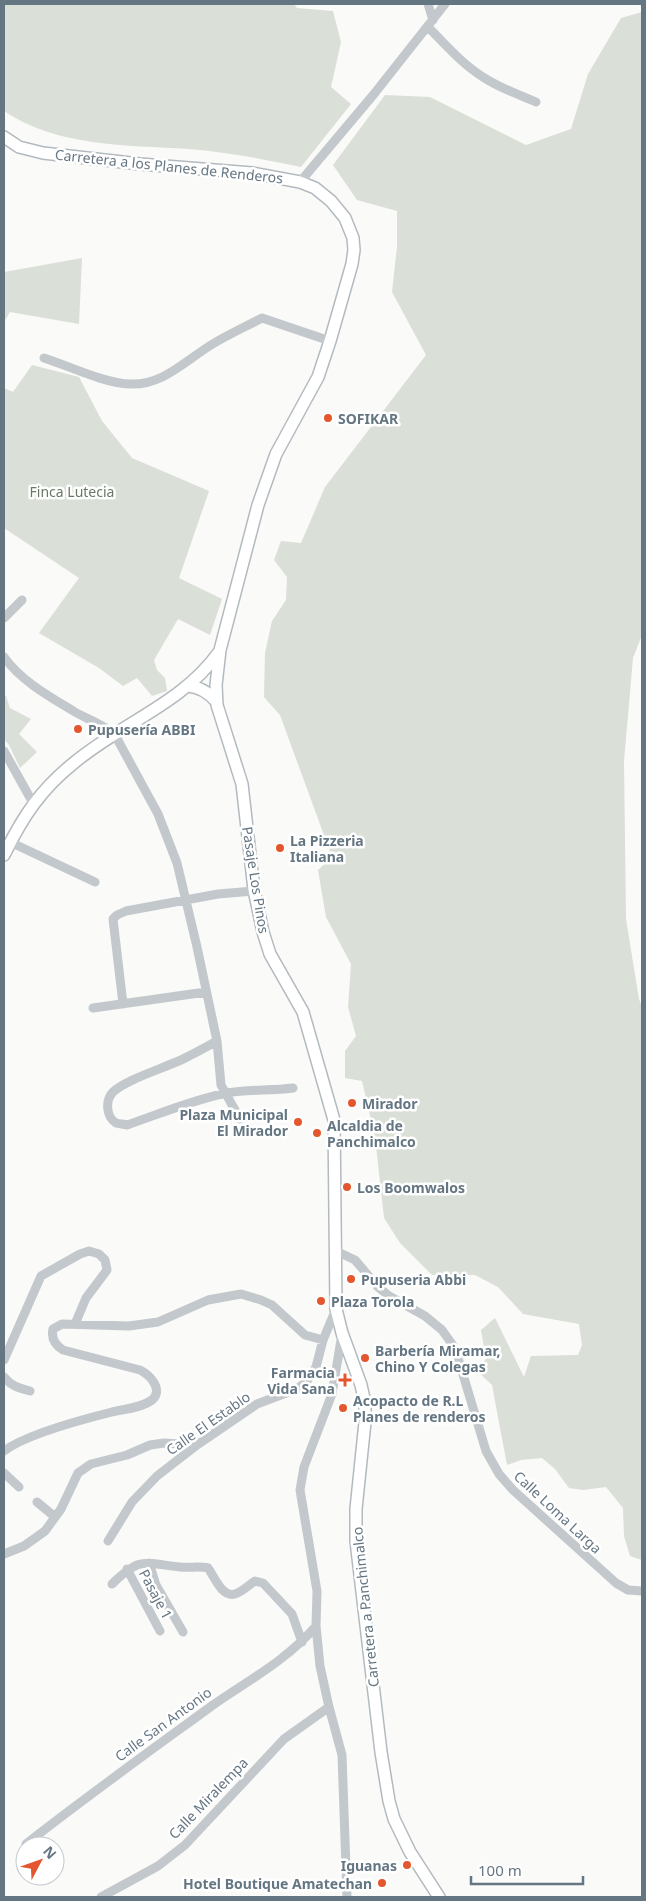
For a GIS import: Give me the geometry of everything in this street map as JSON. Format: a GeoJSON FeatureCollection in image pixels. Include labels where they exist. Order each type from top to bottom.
{"type":"FeatureCollection","features":[{"type":"Feature","properties":{"kind":"main road","name":"Carretera a los Planes de Renderos"},"geometry":{"type":"LineString","coordinates":[[4,137],[19,147],[43,153],[140,164],[252,173],[300,182],[315,188],[331,201],[345,218],[353,238],[354,250],[352,264],[330,341],[318,377],[271,464],[258,505],[220,650]]}},
{"type":"Feature","properties":{"kind":"main road"},"geometry":{"type":"LineString","coordinates":[[4,855],[33,803],[75,761],[188,686],[210,664],[220,650]]}},
{"type":"Feature","properties":{"kind":"main road","name":"Pasaje Los Pinos"},"geometry":{"type":"LineString","coordinates":[[220,650],[216,701],[242,784],[254,892],[268,948],[303,1012],[331,1104],[335,1128],[336,1309]]}},
{"type":"Feature","properties":{"kind":"main road"},"geometry":{"type":"LineString","coordinates":[[188,686],[207,692],[216,701]]}},
{"type":"Feature","properties":{"kind":"main road","name":"Carretera a Panchimalco"},"geometry":{"type":"LineString","coordinates":[[336,1309],[342,1333],[344,1354],[361,1385],[365,1403],[365,1422],[356,1509],[356,1542],[382,1760],[389,1802],[394,1819],[410,1852],[439,1897]]}},
{"type":"Feature","properties":{"kind":"street"},"geometry":{"type":"LineString","coordinates":[[428,4],[430,24],[467,65],[499,87],[536,102]]}},
{"type":"Feature","properties":{"kind":"street"},"geometry":{"type":"LineString","coordinates":[[300,182],[374,94],[445,4]]}},
{"type":"Feature","properties":{"kind":"street"},"geometry":{"type":"LineString","coordinates":[[44,358],[101,378],[129,384],[154,381],[175,370],[211,345],[262,318],[330,341]]}},
{"type":"Feature","properties":{"kind":"street"},"geometry":{"type":"LineString","coordinates":[[4,618],[22,600]]}},
{"type":"Feature","properties":{"kind":"street"},"geometry":{"type":"LineString","coordinates":[[4,657],[20,676],[76,712],[105,726],[115,735],[158,814],[177,863],[186,900],[217,1041],[221,1085],[240,1119]]}},
{"type":"Feature","properties":{"kind":"street"},"geometry":{"type":"LineString","coordinates":[[4,751],[33,803]]}},
{"type":"Feature","properties":{"kind":"street"},"geometry":{"type":"LineString","coordinates":[[10,842],[95,882]]}},
{"type":"Feature","properties":{"kind":"street"},"geometry":{"type":"LineString","coordinates":[[123,1004],[113,920],[117,915],[218,894],[254,892]]}},
{"type":"Feature","properties":{"kind":"street"},"geometry":{"type":"LineString","coordinates":[[93,1008],[206,992]]}},
{"type":"Feature","properties":{"kind":"street"},"geometry":{"type":"LineString","coordinates":[[217,1041],[186,1058],[124,1085],[112,1093],[108,1101],[108,1110],[112,1119],[117,1124],[127,1124],[226,1093],[255,1089],[293,1088]]}},
{"type":"Feature","properties":{"kind":"street"},"geometry":{"type":"LineString","coordinates":[[4,1360],[41,1276],[89,1251],[99,1254],[105,1260],[107,1270],[86,1298],[75,1324]]}},
{"type":"Feature","properties":{"kind":"street","name":"Calle Loma Larga"},"geometry":{"type":"LineString","coordinates":[[336,1251],[355,1260],[384,1293],[430,1320],[448,1338],[458,1358],[486,1451],[503,1480],[616,1583],[628,1590],[642,1591]]}},
{"type":"Feature","properties":{"kind":"street"},"geometry":{"type":"LineString","coordinates":[[4,1452],[18,1443],[35,1436],[144,1404],[156,1396],[155,1383],[140,1370],[59,1348],[53,1338],[53,1329],[62,1324],[129,1326],[158,1322],[208,1300],[240,1294],[261,1300],[272,1306],[305,1335],[323,1340]]}},
{"type":"Feature","properties":{"kind":"street","name":"Calle El Establo"},"geometry":{"type":"LineString","coordinates":[[108,1541],[132,1502],[157,1476],[196,1445],[257,1404],[307,1382],[316,1367],[323,1340],[336,1309]]}},
{"type":"Feature","properties":{"kind":"street"},"geometry":{"type":"LineString","coordinates":[[344,1354],[332,1394],[304,1467],[300,1490],[317,1591],[316,1626],[320,1666],[328,1707],[342,1755],[348,1897]]}},
{"type":"Feature","properties":{"kind":"street"},"geometry":{"type":"LineString","coordinates":[[4,1377],[15,1387],[30,1391]]}},
{"type":"Feature","properties":{"kind":"street"},"geometry":{"type":"LineString","coordinates":[[4,1554],[24,1546],[45,1531],[61,1509],[78,1472],[91,1464],[127,1455],[150,1445],[164,1443],[196,1445]]}},
{"type":"Feature","properties":{"kind":"street"},"geometry":{"type":"LineString","coordinates":[[4,1473],[19,1487]]}},
{"type":"Feature","properties":{"kind":"street"},"geometry":{"type":"LineString","coordinates":[[37,1502],[55,1517]]}},
{"type":"Feature","properties":{"kind":"street"},"geometry":{"type":"LineString","coordinates":[[112,1584],[127,1569],[137,1563],[208,1568],[221,1589],[229,1594],[235,1594],[255,1582],[263,1583],[292,1614],[302,1642]]}},
{"type":"Feature","properties":{"kind":"street"},"geometry":{"type":"LineString","coordinates":[[149,1563],[156,1585],[183,1632]]}},
{"type":"Feature","properties":{"kind":"street","name":"Pasaje 1"},"geometry":{"type":"LineString","coordinates":[[127,1569],[160,1631]]}},
{"type":"Feature","properties":{"kind":"street","name":"Calle San Antonio"},"geometry":{"type":"LineString","coordinates":[[36,1836],[96,1789],[222,1699],[276,1664],[302,1642],[316,1626]]}},
{"type":"Feature","properties":{"kind":"street","name":"Calle Miralempa"},"geometry":{"type":"LineString","coordinates":[[101,1897],[158,1866],[184,1845],[284,1739],[328,1707]]}},
{"type":"Feature","properties":{"kind":"green space"},"geometry":{"type":"Polygon","coordinates":[[[4,4],[294,4],[297,8],[333,11],[341,42],[331,87],[351,104],[301,167],[216,152],[93,142],[46,132],[4,111],[4,4]]]}},
{"type":"Feature","properties":{"kind":"green space"},"geometry":{"type":"Polygon","coordinates":[[[642,12],[642,635],[633,658],[624,761],[626,919],[639,999],[642,1007],[642,1560],[630,1556],[624,1536],[623,1508],[606,1487],[583,1490],[569,1488],[555,1469],[542,1458],[521,1460],[507,1465],[492,1385],[477,1371],[486,1359],[481,1330],[495,1318],[524,1377],[531,1356],[578,1355],[582,1345],[579,1324],[523,1314],[498,1287],[475,1275],[432,1275],[400,1243],[384,1218],[375,1137],[362,1081],[345,1078],[345,1051],[356,1036],[348,1007],[351,964],[326,917],[318,870],[332,857],[280,715],[264,697],[265,653],[272,621],[286,600],[287,577],[274,560],[281,541],[301,543],[325,487],[426,355],[392,292],[397,247],[397,211],[357,200],[333,165],[385,95],[430,97],[526,145],[571,129],[588,74],[621,18],[642,12]]]}},
{"type":"Feature","properties":{"kind":"green space"},"geometry":{"type":"Polygon","coordinates":[[[82,258],[79,324],[10,312],[4,322],[4,272],[82,258]]]}},
{"type":"Feature","properties":{"kind":"green space","name":"Finca Lutecia"},"geometry":{"type":"Polygon","coordinates":[[[32,365],[79,377],[102,421],[132,458],[209,491],[179,578],[222,599],[210,635],[178,619],[154,660],[157,670],[165,678],[167,691],[152,696],[137,678],[123,686],[99,668],[39,633],[79,578],[4,528],[4,388],[13,392],[32,365]]]}},
{"type":"Feature","properties":{"kind":"green space"},"geometry":{"type":"Polygon","coordinates":[[[4,694],[10,708],[31,719],[19,734],[37,752],[20,768],[4,739],[4,694]]]}},
{"type":"Feature","properties":{"kind":"place","name":"SOFIKAR"},"geometry":{"type":"Point","coordinates":[328,418]}},
{"type":"Feature","properties":{"kind":"place","name":"Pupusería ABBI"},"geometry":{"type":"Point","coordinates":[78,729]}},
{"type":"Feature","properties":{"kind":"place","name":"La Pizzeria Italiana"},"geometry":{"type":"Point","coordinates":[280,848]}},
{"type":"Feature","properties":{"kind":"place","name":"Mirador"},"geometry":{"type":"Point","coordinates":[352,1103]}},
{"type":"Feature","properties":{"kind":"place","name":"Plaza Municipal El Mirador"},"geometry":{"type":"Point","coordinates":[298,1122]}},
{"type":"Feature","properties":{"kind":"place","name":"Alcaldia de Panchimalco"},"geometry":{"type":"Point","coordinates":[317,1133]}},
{"type":"Feature","properties":{"kind":"place","name":"Los Boomwalos"},"geometry":{"type":"Point","coordinates":[347,1187]}},
{"type":"Feature","properties":{"kind":"place","name":"Pupuseria Abbi"},"geometry":{"type":"Point","coordinates":[351,1279]}},
{"type":"Feature","properties":{"kind":"place","name":"Plaza Torola"},"geometry":{"type":"Point","coordinates":[321,1301]}},
{"type":"Feature","properties":{"kind":"place","name":"Barbería Miramar, Chino Y Colegas"},"geometry":{"type":"Point","coordinates":[365,1358]}},
{"type":"Feature","properties":{"kind":"place","name":"Farmacia Vida Sana"},"geometry":{"type":"Point","coordinates":[345,1380]}},
{"type":"Feature","properties":{"kind":"place","name":"Acopacto de R.L Planes de renderos"},"geometry":{"type":"Point","coordinates":[343,1408]}},
{"type":"Feature","properties":{"kind":"place","name":"Iguanas"},"geometry":{"type":"Point","coordinates":[407,1865]}},
{"type":"Feature","properties":{"kind":"place","name":"Hotel Boutique Amatechan"},"geometry":{"type":"Point","coordinates":[382,1883]}}]}
